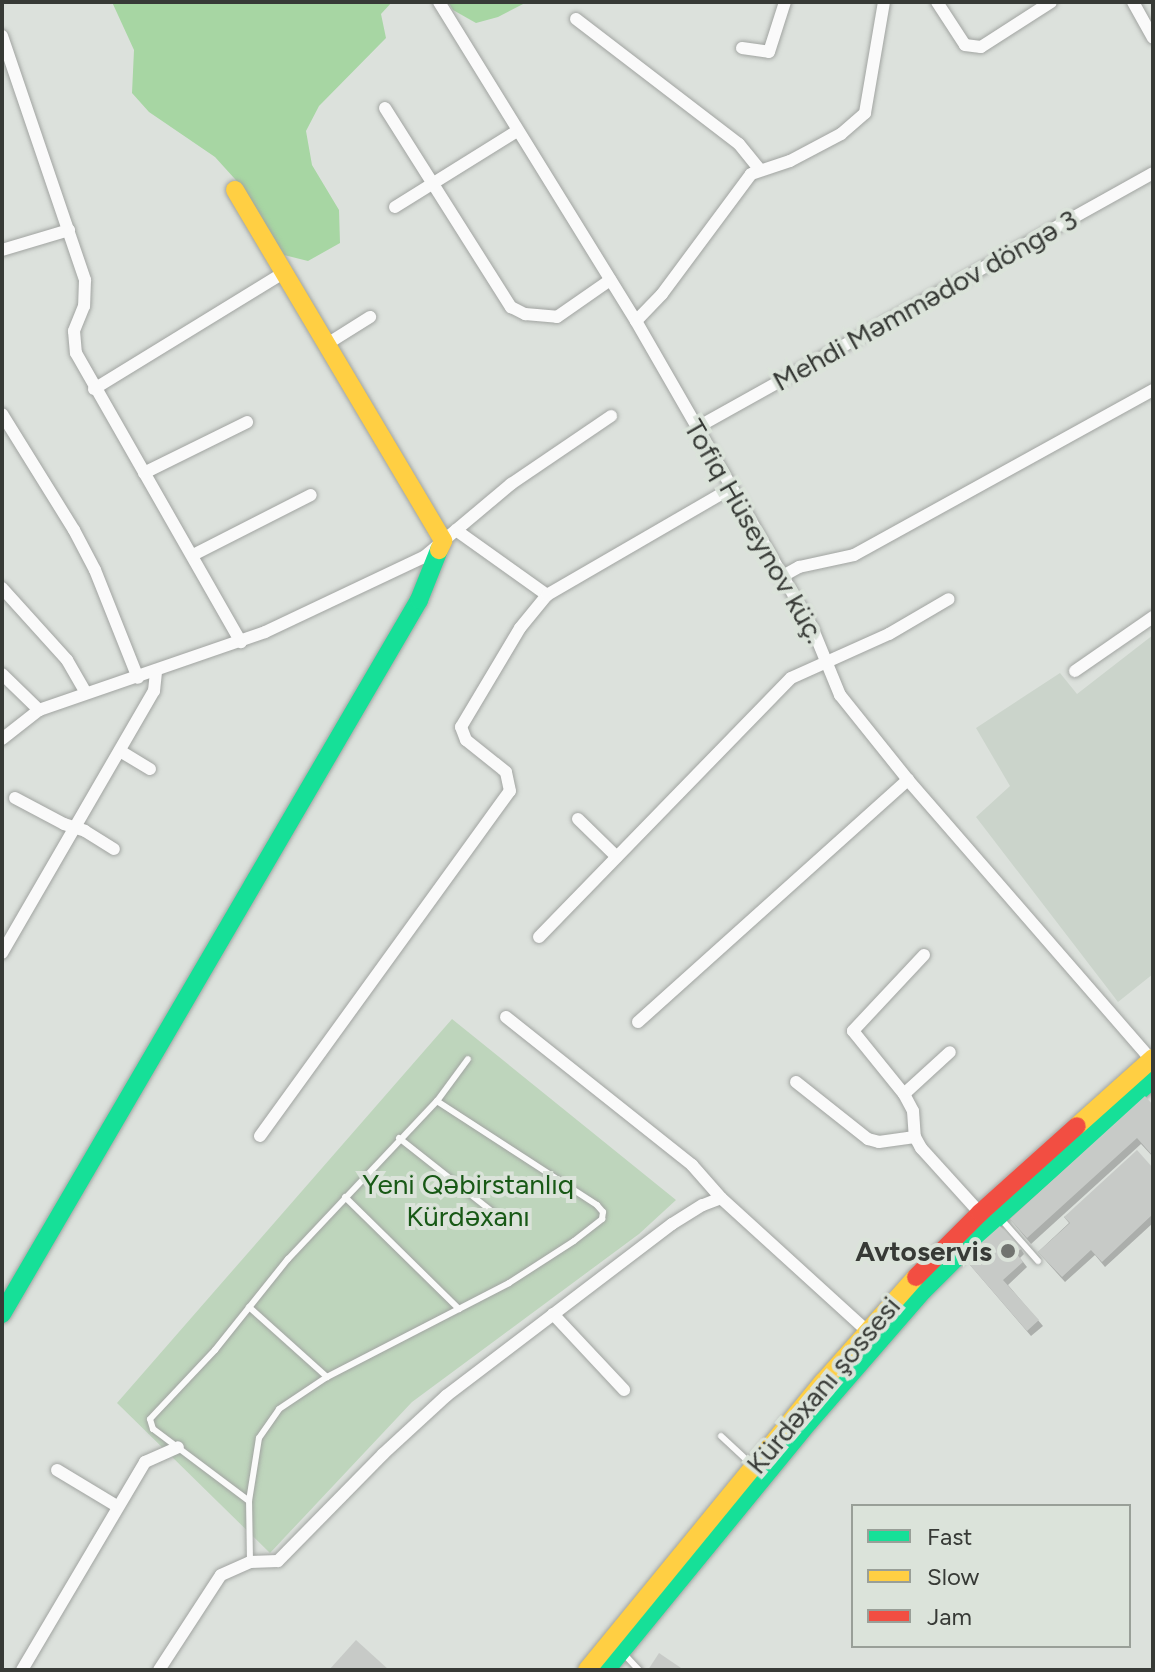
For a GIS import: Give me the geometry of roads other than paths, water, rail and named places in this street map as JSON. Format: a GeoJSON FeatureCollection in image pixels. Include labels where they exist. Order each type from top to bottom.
{"type":"FeatureCollection","features":[{"type":"Feature","properties":{"kind":"main road"},"geometry":{"type":"LineString","coordinates":[[2,1314],[419,600],[450,535],[327,344],[235,190]]}},
{"type":"Feature","properties":{"kind":"main road","name":"Kürdəxanı şossesi"},"geometry":{"type":"LineString","coordinates":[[587,1670],[867,1331],[1152,1066]]}},
{"type":"Feature","properties":{"kind":"main road","name":"Kürdəxanı şossesi"},"geometry":{"type":"LineString","coordinates":[[606,1670],[877,1342],[989,1215]]}},
{"type":"Feature","properties":{"kind":"street","name":"Tofiq Hüseynov küç."},"geometry":{"type":"LineString","coordinates":[[439,2],[636,321],[812,627],[840,695],[908,780],[1152,1066]]}},
{"type":"Feature","properties":{"kind":"street"},"geometry":{"type":"LineString","coordinates":[[742,48],[769,52],[785,2]]}},
{"type":"Feature","properties":{"kind":"street"},"geometry":{"type":"LineString","coordinates":[[636,321],[662,294],[742,184],[759,169],[790,161],[841,134],[865,113],[884,2]]}},
{"type":"Feature","properties":{"kind":"street"},"geometry":{"type":"LineString","coordinates":[[937,2],[965,45],[981,47],[1051,2]]}},
{"type":"Feature","properties":{"kind":"street"},"geometry":{"type":"LineString","coordinates":[[1133,2],[1153,38]]}},
{"type":"Feature","properties":{"kind":"street"},"geometry":{"type":"LineString","coordinates":[[576,19],[739,144],[759,169]]}},
{"type":"Feature","properties":{"kind":"street"},"geometry":{"type":"LineString","coordinates":[[2,36],[69,230],[86,293],[73,342],[94,389],[241,642]]}},
{"type":"Feature","properties":{"kind":"street"},"geometry":{"type":"LineString","coordinates":[[385,108],[511,307],[518,311],[557,317],[610,280]]}},
{"type":"Feature","properties":{"kind":"street"},"geometry":{"type":"LineString","coordinates":[[395,207],[517,131]]}},
{"type":"Feature","properties":{"kind":"street","name":"Mehdi Məmmədov döngə 3"},"geometry":{"type":"LineString","coordinates":[[696,428],[1153,173]]}},
{"type":"Feature","properties":{"kind":"street"},"geometry":{"type":"LineString","coordinates":[[2,250],[69,230]]}},
{"type":"Feature","properties":{"kind":"street"},"geometry":{"type":"LineString","coordinates":[[94,389],[285,272]]}},
{"type":"Feature","properties":{"kind":"street"},"geometry":{"type":"LineString","coordinates":[[327,344],[370,317]]}},
{"type":"Feature","properties":{"kind":"street"},"geometry":{"type":"LineString","coordinates":[[781,577],[799,567],[854,555],[1153,390]]}},
{"type":"Feature","properties":{"kind":"street"},"geometry":{"type":"LineString","coordinates":[[2,414],[74,530],[95,570],[138,678]]}},
{"type":"Feature","properties":{"kind":"street"},"geometry":{"type":"LineString","coordinates":[[2,739],[39,710],[241,642],[424,557],[511,484],[611,416]]}},
{"type":"Feature","properties":{"kind":"street"},"geometry":{"type":"LineString","coordinates":[[144,473],[247,422]]}},
{"type":"Feature","properties":{"kind":"street"},"geometry":{"type":"LineString","coordinates":[[260,1136],[510,791],[506,772],[466,740],[461,727],[520,628],[547,595],[730,489]]}},
{"type":"Feature","properties":{"kind":"street"},"geometry":{"type":"LineString","coordinates":[[193,555],[311,495]]}},
{"type":"Feature","properties":{"kind":"street"},"geometry":{"type":"LineString","coordinates":[[450,535],[547,595]]}},
{"type":"Feature","properties":{"kind":"street"},"geometry":{"type":"LineString","coordinates":[[2,588],[67,660],[86,693]]}},
{"type":"Feature","properties":{"kind":"street"},"geometry":{"type":"LineString","coordinates":[[539,937],[791,678],[889,634],[949,599]]}},
{"type":"Feature","properties":{"kind":"street"},"geometry":{"type":"LineString","coordinates":[[1075,671],[1153,617]]}},
{"type":"Feature","properties":{"kind":"street"},"geometry":{"type":"LineString","coordinates":[[2,953],[154,691],[156,672]]}},
{"type":"Feature","properties":{"kind":"street"},"geometry":{"type":"LineString","coordinates":[[2,674],[39,710]]}},
{"type":"Feature","properties":{"kind":"street"},"geometry":{"type":"LineString","coordinates":[[120,751],[150,769]]}},
{"type":"Feature","properties":{"kind":"street"},"geometry":{"type":"LineString","coordinates":[[638,1022],[908,780]]}},
{"type":"Feature","properties":{"kind":"street"},"geometry":{"type":"LineString","coordinates":[[15,798],[114,849]]}},
{"type":"Feature","properties":{"kind":"street"},"geometry":{"type":"LineString","coordinates":[[578,819],[617,857]]}},
{"type":"Feature","properties":{"kind":"street"},"geometry":{"type":"LineString","coordinates":[[924,955],[853,1031],[904,1094],[913,1111],[915,1137],[947,1180],[989,1215]]}},
{"type":"Feature","properties":{"kind":"street"},"geometry":{"type":"LineString","coordinates":[[506,1017],[692,1165],[721,1198],[867,1331]]}},
{"type":"Feature","properties":{"kind":"street"},"geometry":{"type":"LineString","coordinates":[[904,1094],[950,1052]]}},
{"type":"Feature","properties":{"kind":"street"},"geometry":{"type":"LineString","coordinates":[[796,1082],[868,1139],[879,1142],[915,1137]]}},
{"type":"Feature","properties":{"kind":"street"},"geometry":{"type":"LineString","coordinates":[[159,1670],[221,1575],[250,1562],[278,1561],[383,1454],[446,1396],[672,1224],[721,1198]]}},
{"type":"Feature","properties":{"kind":"street"},"geometry":{"type":"LineString","coordinates":[[553,1314],[624,1390]]}},
{"type":"Feature","properties":{"kind":"street"},"geometry":{"type":"LineString","coordinates":[[22,1670],[145,1462],[178,1447]]}},
{"type":"Feature","properties":{"kind":"street"},"geometry":{"type":"LineString","coordinates":[[57,1470],[117,1506]]}},
{"type":"Feature","properties":{"kind":"lane"},"geometry":{"type":"LineString","coordinates":[[249,1501],[153,1429],[150,1419],[345,1197],[437,1101],[468,1059]]}},
{"type":"Feature","properties":{"kind":"lane"},"geometry":{"type":"LineString","coordinates":[[250,1562],[249,1501],[259,1438],[267,1421],[279,1409],[327,1377],[509,1283],[602,1219],[603,1212],[597,1205],[437,1101]]}},
{"type":"Feature","properties":{"kind":"lane"},"geometry":{"type":"LineString","coordinates":[[399,1138],[494,1213]]}},
{"type":"Feature","properties":{"kind":"lane"},"geometry":{"type":"LineString","coordinates":[[345,1197],[459,1309]]}},
{"type":"Feature","properties":{"kind":"lane"},"geometry":{"type":"LineString","coordinates":[[989,1215],[1038,1261]]}},
{"type":"Feature","properties":{"kind":"lane"},"geometry":{"type":"LineString","coordinates":[[249,1307],[327,1377]]}},
{"type":"Feature","properties":{"kind":"lane"},"geometry":{"type":"LineString","coordinates":[[721,1436],[754,1466]]}},
{"type":"Feature","properties":{"kind":"lane"},"geometry":{"type":"LineString","coordinates":[[621,1652],[639,1670]]}},
{"type":"Feature","properties":{"kind":"place","name":"Avtoservis"},"geometry":{"type":"Point","coordinates":[1008,1251]}},
{"type":"Feature","properties":{"kind":"park label","name":"Yeni Qəbirstanlıq Kürdəxanı"},"geometry":{"type":"Point","coordinates":[468,1200]}}]}
